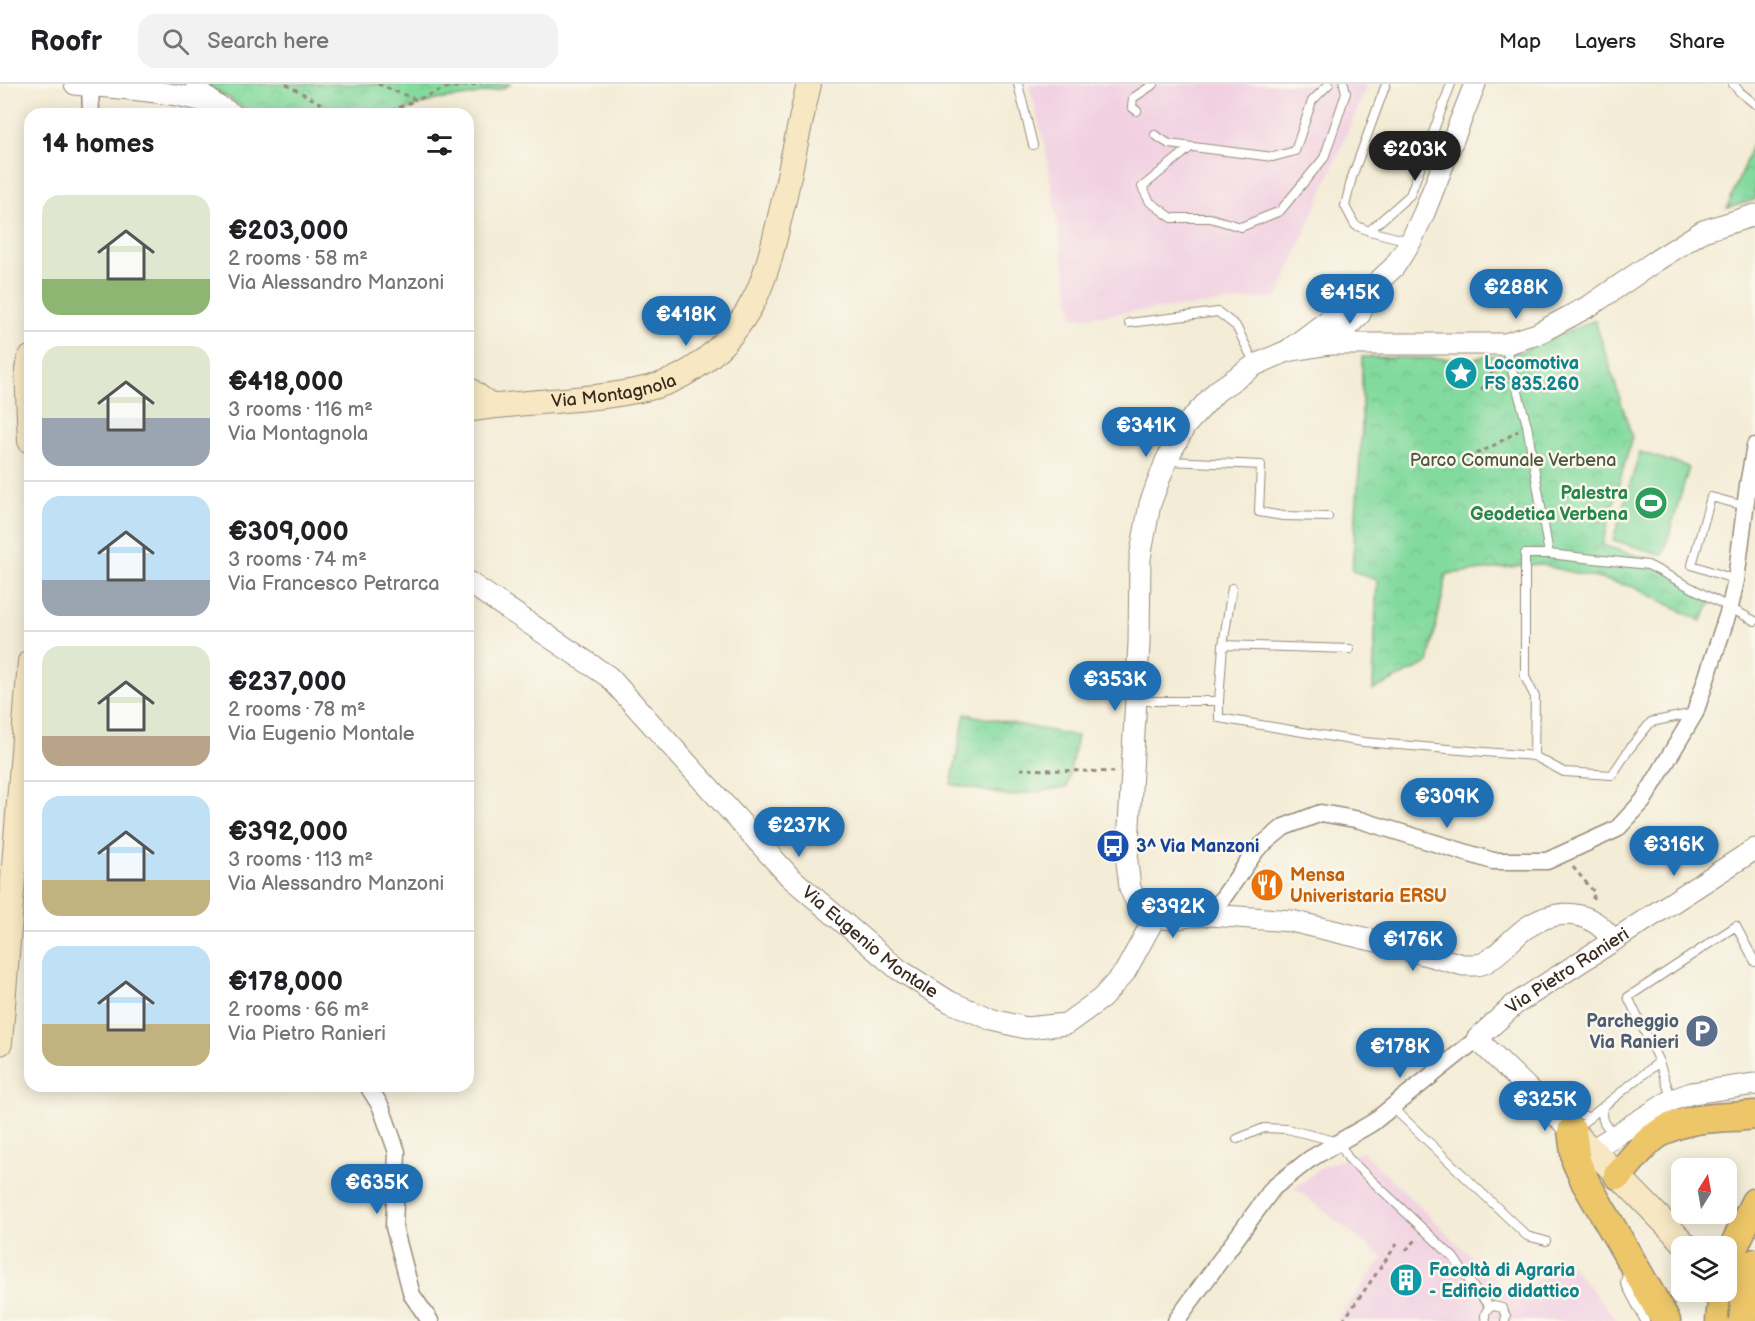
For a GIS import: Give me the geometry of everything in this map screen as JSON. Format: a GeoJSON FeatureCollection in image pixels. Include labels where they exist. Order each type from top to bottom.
{"type":"FeatureCollection","features":[{"type":"Feature","properties":{"kind":"highway"},"geometry":{"type":"LineString","coordinates":[[1618,1175],[1645,1144],[1661,1132],[1709,1117],[1755,1115]]}},
{"type":"Feature","properties":{"kind":"highway"},"geometry":{"type":"LineString","coordinates":[[1585,1133],[1576,1161],[1586,1183],[1666,1321]]}},
{"type":"Feature","properties":{"kind":"highway"},"geometry":{"type":"LineString","coordinates":[[1720,1321],[1738,1289],[1734,1244],[1755,1202]]}},
{"type":"Feature","properties":{"kind":"main road","name":"Via Montagnola"},"geometry":{"type":"LineString","coordinates":[[480,408],[611,395],[651,387],[685,374],[713,354],[738,327],[756,296],[770,258],[809,84]]}},
{"type":"Feature","properties":{"kind":"main road"},"geometry":{"type":"LineString","coordinates":[[0,1043],[24,738]]}},
{"type":"Feature","properties":{"kind":"main road"},"geometry":{"type":"LineString","coordinates":[[1585,1133],[1618,1175],[1676,1236]]}},
{"type":"Feature","properties":{"kind":"main road"},"geometry":{"type":"LineString","coordinates":[[1618,1175],[1620,1188],[1632,1206],[1671,1246]]}},
{"type":"Feature","properties":{"kind":"street"},"geometry":{"type":"LineString","coordinates":[[90,108],[87,84],[191,98],[219,108]]}},
{"type":"Feature","properties":{"kind":"street"},"geometry":{"type":"LineString","coordinates":[[194,84],[223,108]]}},
{"type":"Feature","properties":{"kind":"street"},"geometry":{"type":"LineString","coordinates":[[1475,84],[1424,213],[1411,241],[1394,267],[1369,290],[1287,351],[1255,365],[1217,391],[1185,426],[1166,461],[1150,504],[1140,558],[1139,643],[1127,862],[1130,888],[1137,904],[1155,917],[1172,919],[1211,915],[1291,921],[1463,965],[1486,962],[1526,928],[1537,922],[1566,914],[1593,919],[1613,941]]}},
{"type":"Feature","properties":{"kind":"street"},"geometry":{"type":"LineString","coordinates":[[1287,351],[1330,344],[1507,351],[1591,305],[1703,231],[1755,215]]}},
{"type":"Feature","properties":{"kind":"street"},"geometry":{"type":"LineString","coordinates":[[1330,344],[1360,314],[1369,290]]}},
{"type":"Feature","properties":{"kind":"street"},"geometry":{"type":"LineString","coordinates":[[1360,314],[1370,345]]}},
{"type":"Feature","properties":{"kind":"street"},"geometry":{"type":"LineString","coordinates":[[1330,344],[1334,316]]}},
{"type":"Feature","properties":{"kind":"street"},"geometry":{"type":"LineString","coordinates":[[1211,915],[1257,849],[1284,827],[1320,813],[1360,820],[1493,861],[1547,861],[1617,829],[1643,801],[1695,713],[1730,607],[1755,446]]}},
{"type":"Feature","properties":{"kind":"street","name":"Via Eugenio Montale"},"geometry":{"type":"LineString","coordinates":[[474,586],[609,677],[790,877],[898,969],[950,1002],[993,1020],[1026,1028],[1066,1024],[1102,998],[1125,972],[1155,917]]}},
{"type":"Feature","properties":{"kind":"street","name":"Via Pietro Ranieri"},"geometry":{"type":"LineString","coordinates":[[1176,1321],[1273,1188],[1310,1159],[1342,1147],[1477,1039],[1514,1005],[1755,849]]}},
{"type":"Feature","properties":{"kind":"street"},"geometry":{"type":"LineString","coordinates":[[1477,1039],[1546,1105],[1585,1133],[1619,1132],[1672,1100],[1692,1093],[1755,1084]]}},
{"type":"Feature","properties":{"kind":"street"},"geometry":{"type":"LineString","coordinates":[[372,1092],[381,1107],[397,1152],[394,1227],[412,1295],[430,1321]]}},
{"type":"Feature","properties":{"kind":"lane"},"geometry":{"type":"LineString","coordinates":[[1017,84],[1033,145]]}},
{"type":"Feature","properties":{"kind":"lane"},"geometry":{"type":"LineString","coordinates":[[1137,111],[1132,107],[1133,98],[1154,84]]}},
{"type":"Feature","properties":{"kind":"lane"},"geometry":{"type":"LineString","coordinates":[[1155,135],[1169,144],[1272,157],[1295,151],[1312,101],[1329,84]]}},
{"type":"Feature","properties":{"kind":"lane"},"geometry":{"type":"LineString","coordinates":[[1191,147],[1142,187],[1150,202],[1172,218],[1210,218],[1241,227],[1280,211],[1324,158],[1346,93],[1344,84]]}},
{"type":"Feature","properties":{"kind":"lane"},"geometry":{"type":"LineString","coordinates":[[1386,84],[1352,177],[1345,206],[1355,225],[1369,231],[1411,241]]}},
{"type":"Feature","properties":{"kind":"lane"},"geometry":{"type":"LineString","coordinates":[[1369,231],[1410,195],[1451,84]]}},
{"type":"Feature","properties":{"kind":"lane"},"geometry":{"type":"LineString","coordinates":[[1733,84],[1755,104]]}},
{"type":"Feature","properties":{"kind":"lane"},"geometry":{"type":"LineString","coordinates":[[1129,323],[1218,312],[1236,326],[1255,365]]}},
{"type":"Feature","properties":{"kind":"lane"},"geometry":{"type":"LineString","coordinates":[[1507,351],[1527,425],[1548,554]]}},
{"type":"Feature","properties":{"kind":"lane"},"geometry":{"type":"LineString","coordinates":[[1166,461],[1261,465],[1259,512],[1283,516],[1328,516]]}},
{"type":"Feature","properties":{"kind":"lane"},"geometry":{"type":"LineString","coordinates":[[1736,580],[1692,565],[1711,497],[1745,506]]}},
{"type":"Feature","properties":{"kind":"lane"},"geometry":{"type":"LineString","coordinates":[[1534,756],[1535,697],[1525,677],[1525,554],[1548,554],[1648,565],[1755,621]]}},
{"type":"Feature","properties":{"kind":"lane"},"geometry":{"type":"LineString","coordinates":[[1232,588],[1223,645],[1220,718],[1363,741],[1534,756],[1564,772],[1612,776],[1630,748],[1651,722],[1695,713]]}},
{"type":"Feature","properties":{"kind":"lane"},"geometry":{"type":"LineString","coordinates":[[1223,645],[1350,649]]}},
{"type":"Feature","properties":{"kind":"lane"},"geometry":{"type":"LineString","coordinates":[[1136,702],[1219,701]]}},
{"type":"Feature","properties":{"kind":"lane"},"geometry":{"type":"LineString","coordinates":[[1672,1100],[1659,1062],[1628,997],[1736,926],[1755,962]]}},
{"type":"Feature","properties":{"kind":"lane"},"geometry":{"type":"LineString","coordinates":[[1585,1133],[1603,1108],[1659,1062]]}},
{"type":"Feature","properties":{"kind":"lane"},"geometry":{"type":"LineString","coordinates":[[1392,1107],[1527,1236],[1546,1241]]}},
{"type":"Feature","properties":{"kind":"lane"},"geometry":{"type":"LineString","coordinates":[[1603,1108],[1601,1114],[1605,1125],[1610,1130],[1619,1132]]}},
{"type":"Feature","properties":{"kind":"lane"},"geometry":{"type":"LineString","coordinates":[[1237,1139],[1264,1128],[1287,1129],[1342,1147],[1456,1257],[1474,1288],[1490,1307]]}},
{"type":"Feature","properties":{"kind":"lane"},"geometry":{"type":"LineString","coordinates":[[1630,1258],[1625,1283],[1645,1321]]}},
{"type":"Feature","properties":{"kind":"lane"},"geometry":{"type":"LineString","coordinates":[[1486,1321],[1484,1315],[1490,1307],[1498,1306],[1502,1308],[1506,1316],[1505,1321]]}},
{"type":"Feature","properties":{"kind":"path"},"geometry":{"type":"LineString","coordinates":[[286,84],[328,108]]}},
{"type":"Feature","properties":{"kind":"path"},"geometry":{"type":"LineString","coordinates":[[378,84],[417,100]]}},
{"type":"Feature","properties":{"kind":"path"},"geometry":{"type":"LineString","coordinates":[[390,84],[391,90]]}},
{"type":"Feature","properties":{"kind":"path"},"geometry":{"type":"LineString","coordinates":[[398,108],[446,88],[481,84]]}},
{"type":"Feature","properties":{"kind":"path"},"geometry":{"type":"LineString","coordinates":[[1481,390],[1507,351]]}},
{"type":"Feature","properties":{"kind":"path"},"geometry":{"type":"LineString","coordinates":[[1476,454],[1527,425]]}},
{"type":"Feature","properties":{"kind":"path"},"geometry":{"type":"LineString","coordinates":[[1020,769],[1131,773]]}},
{"type":"Feature","properties":{"kind":"path"},"geometry":{"type":"LineString","coordinates":[[1562,854],[1595,892],[1583,916]]}},
{"type":"Feature","properties":{"kind":"path"},"geometry":{"type":"LineString","coordinates":[[1406,1250],[1413,1243]]}},
{"type":"Feature","properties":{"kind":"path"},"geometry":{"type":"LineString","coordinates":[[1343,1321],[1397,1244]]}},
{"type":"Feature","properties":{"kind":"shaded area"},"geometry":{"type":"Polygon","coordinates":[[[1029,84],[1368,84],[1278,297],[1073,318],[1045,147],[1029,84]]]}},
{"type":"Feature","properties":{"kind":"shaded area"},"geometry":{"type":"Polygon","coordinates":[[[1363,1152],[1515,1299],[1563,1256],[1618,1321],[1336,1321],[1383,1258],[1295,1188],[1322,1167],[1363,1152]]]}},
{"type":"Feature","properties":{"kind":"green space"},"geometry":{"type":"Polygon","coordinates":[[[200,84],[511,84],[500,89],[435,100],[412,108],[242,108],[231,99],[200,84]]]}},
{"type":"Feature","properties":{"kind":"green space"},"geometry":{"type":"Polygon","coordinates":[[[1755,138],[1755,200],[1727,208],[1755,138]]]}},
{"type":"Feature","properties":{"kind":"green space","name":"Parco Comunale Verbena"},"geometry":{"type":"Polygon","coordinates":[[[1595,320],[1632,437],[1602,545],[1666,565],[1711,603],[1701,621],[1634,587],[1538,564],[1447,574],[1428,663],[1373,690],[1377,579],[1352,571],[1362,429],[1362,357],[1469,359],[1520,352],[1595,320]]]}},
{"type":"Feature","properties":{"kind":"green space","name":"Palestra Geodetica Verbena"},"geometry":{"type":"Polygon","coordinates":[[[1640,452],[1689,467],[1663,555],[1613,540],[1640,452]]]}},
{"type":"Feature","properties":{"kind":"green space"},"geometry":{"type":"Polygon","coordinates":[[[965,714],[1077,736],[1067,787],[1009,796],[951,784],[965,714]]]}},
{"type":"Feature","properties":{"kind":"place","name":"Locomotiva FS 835.260"},"geometry":{"type":"Point","coordinates":[1461,373]}},
{"type":"Feature","properties":{"kind":"place","name":"Palestra Geodetica Verbena"},"geometry":{"type":"Point","coordinates":[1651,503]}},
{"type":"Feature","properties":{"kind":"place","name":"3^ Via Manzoni"},"geometry":{"type":"Point","coordinates":[1113,846]}},
{"type":"Feature","properties":{"kind":"place","name":"Mensa Univeristaria ERSU"},"geometry":{"type":"Point","coordinates":[1267,885]}},
{"type":"Feature","properties":{"kind":"place","name":"Parcheggio Via Ranieri"},"geometry":{"type":"Point","coordinates":[1702,1031]}},
{"type":"Feature","properties":{"kind":"place","name":"Facoltà di Agraria - Edificio didattico"},"geometry":{"type":"Point","coordinates":[1406,1280]}}]}
